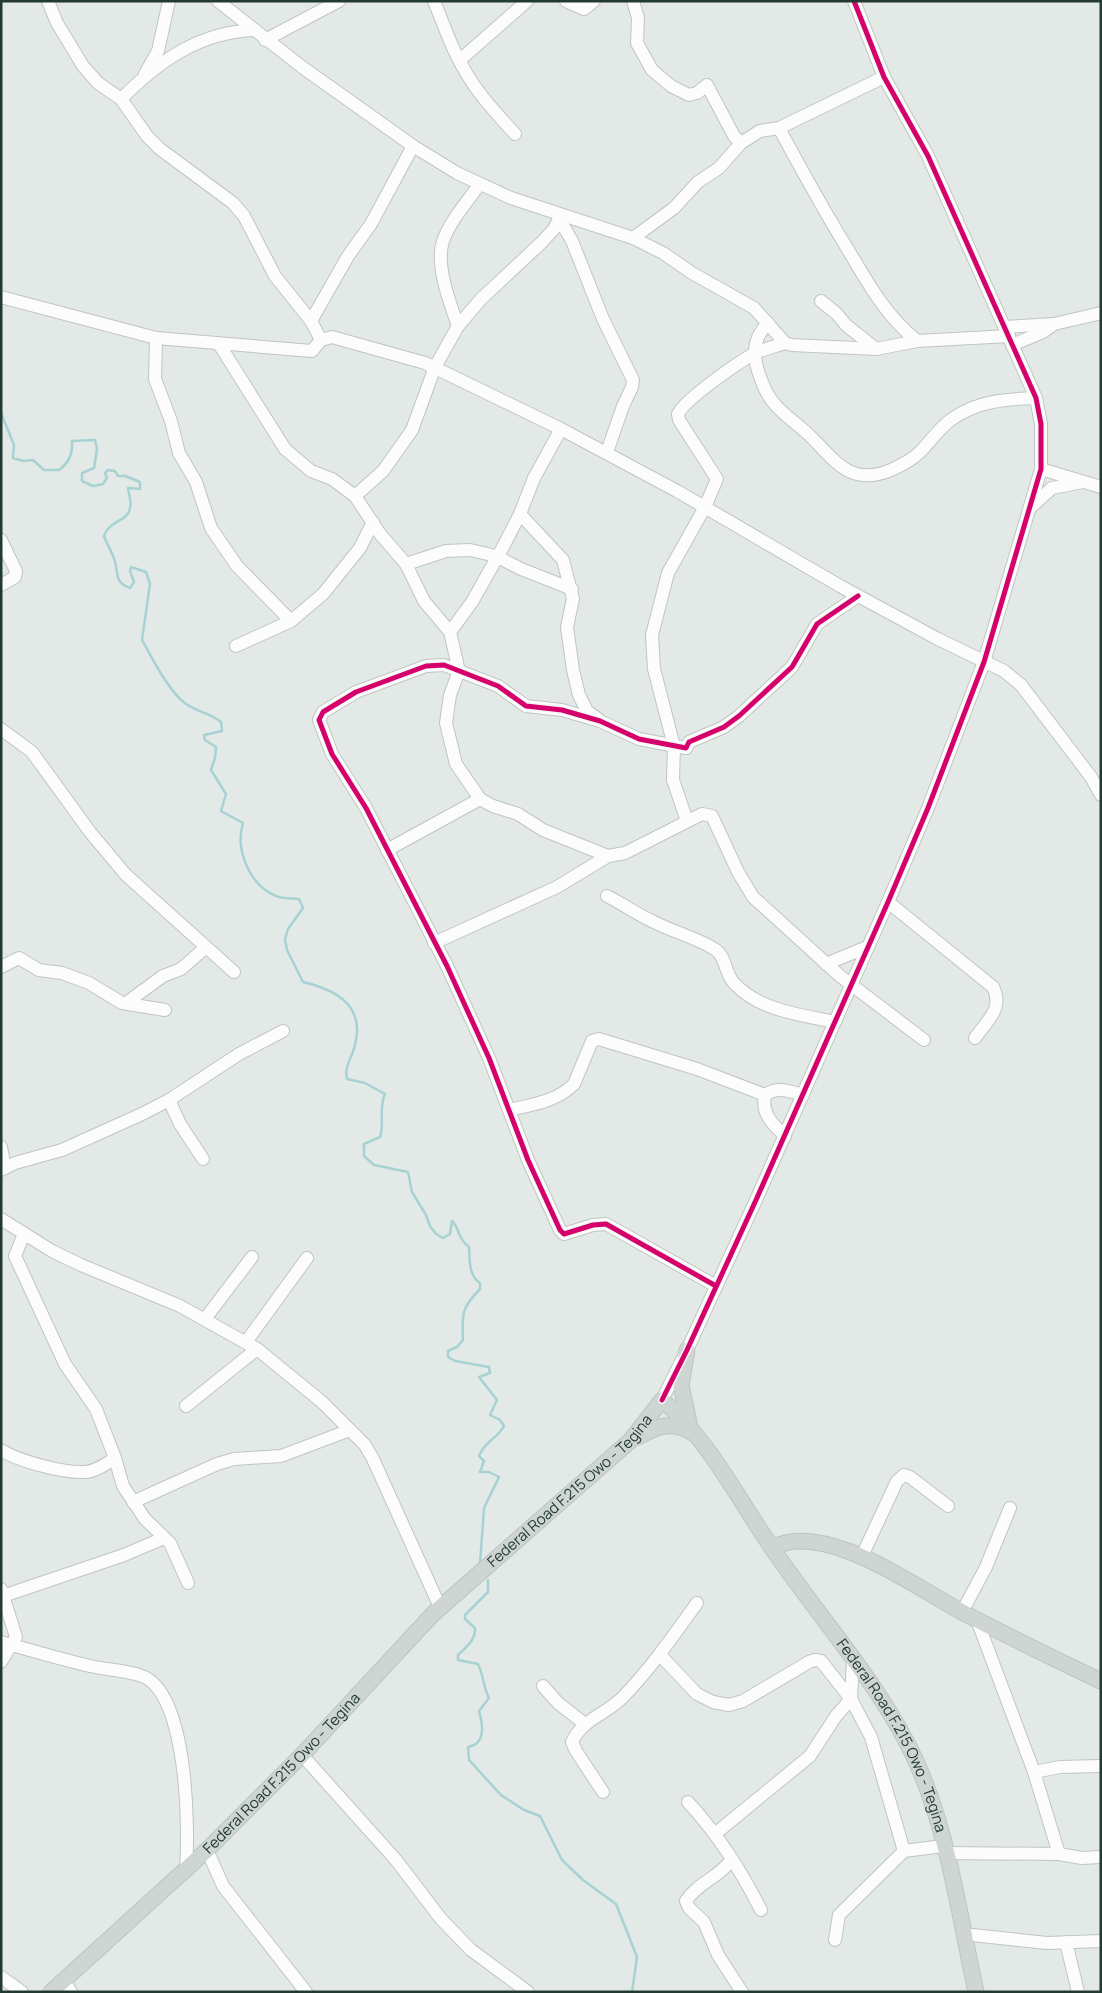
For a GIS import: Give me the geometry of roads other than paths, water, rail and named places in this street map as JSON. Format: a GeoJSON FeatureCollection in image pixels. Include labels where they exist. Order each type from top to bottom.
{"type":"FeatureCollection","features":[{"type":"Feature","properties":{"kind":"main road"},"geometry":{"type":"LineString","coordinates":[[687,1350],[681,1385],[682,1399],[695,1433]]}},
{"type":"Feature","properties":{"kind":"main road","name":"Federal Road F.215 Owo - Tegina"},"geometry":{"type":"LineString","coordinates":[[51,1992],[67,1987],[302,1755],[440,1607],[630,1441],[662,1400],[677,1412],[695,1433],[772,1548],[853,1660],[901,1732],[919,1767],[930,1796],[944,1849],[976,1992]]}},
{"type":"Feature","properties":{"kind":"main road"},"geometry":{"type":"LineString","coordinates":[[630,1441],[652,1429],[667,1424],[695,1433]]}},
{"type":"Feature","properties":{"kind":"main road"},"geometry":{"type":"LineString","coordinates":[[772,1548],[790,1542],[813,1542],[862,1556],[977,1620],[1101,1681]]}},
{"type":"Feature","properties":{"kind":"street"},"geometry":{"type":"LineString","coordinates":[[48,1],[57,23],[83,66],[98,83],[121,99],[146,136],[172,159],[200,176],[233,203],[244,216],[275,276],[311,321],[320,340]]}},
{"type":"Feature","properties":{"kind":"street"},"geometry":{"type":"LineString","coordinates":[[144,76],[158,51],[169,1]]}},
{"type":"Feature","properties":{"kind":"street"},"geometry":{"type":"LineString","coordinates":[[218,1],[265,40],[413,146],[479,185],[561,217],[633,238],[754,308],[785,343],[792,345],[876,349],[917,342],[1043,332],[1054,324]]}},
{"type":"Feature","properties":{"kind":"street"},"geometry":{"type":"LineString","coordinates":[[265,40],[339,1]]}},
{"type":"Feature","properties":{"kind":"street"},"geometry":{"type":"LineString","coordinates":[[434,1],[449,40],[460,60],[483,98],[514,134]]}},
{"type":"Feature","properties":{"kind":"street"},"geometry":{"type":"LineString","coordinates":[[460,60],[527,1]]}},
{"type":"Feature","properties":{"kind":"street"},"geometry":{"type":"LineString","coordinates":[[566,1],[584,9],[594,1]]}},
{"type":"Feature","properties":{"kind":"street"},"geometry":{"type":"LineString","coordinates":[[633,1],[638,18],[636,43],[652,70],[671,86],[688,95],[697,94],[707,85],[730,130],[741,143]]}},
{"type":"Feature","properties":{"kind":"street"},"geometry":{"type":"LineString","coordinates":[[662,1400],[687,1350],[785,1136],[928,808],[984,662],[1042,469],[1041,424],[1036,398],[928,156],[884,77],[854,1]]}},
{"type":"Feature","properties":{"kind":"street"},"geometry":{"type":"LineString","coordinates":[[121,99],[144,76],[198,41],[229,31],[255,30]]}},
{"type":"Feature","properties":{"kind":"street"},"geometry":{"type":"LineString","coordinates":[[633,238],[674,208],[698,182],[720,168],[741,143],[760,131],[779,128],[884,77]]}},
{"type":"Feature","properties":{"kind":"street"},"geometry":{"type":"LineString","coordinates":[[779,128],[819,204],[871,290],[893,320],[917,342]]}},
{"type":"Feature","properties":{"kind":"street"},"geometry":{"type":"LineString","coordinates":[[311,321],[348,256],[368,230],[413,146]]}},
{"type":"Feature","properties":{"kind":"street"},"geometry":{"type":"LineString","coordinates":[[458,326],[447,294],[443,272],[442,247],[452,225],[479,185]]}},
{"type":"Feature","properties":{"kind":"street"},"geometry":{"type":"LineString","coordinates":[[354,496],[384,471],[400,450],[412,430],[435,367],[458,326],[481,299],[541,243],[561,217]]}},
{"type":"Feature","properties":{"kind":"street"},"geometry":{"type":"LineString","coordinates":[[561,217],[599,310],[633,380],[607,452]]}},
{"type":"Feature","properties":{"kind":"street"},"geometry":{"type":"LineString","coordinates":[[1,297],[156,338],[312,351],[320,340],[332,337],[435,367],[607,452],[858,596],[1004,671],[1022,685],[1091,777],[1101,795]]}},
{"type":"Feature","properties":{"kind":"street"},"geometry":{"type":"LineString","coordinates":[[821,301],[837,314],[846,325],[876,349]]}},
{"type":"Feature","properties":{"kind":"street"},"geometry":{"type":"LineString","coordinates":[[1009,336],[1101,313]]}},
{"type":"Feature","properties":{"kind":"street"},"geometry":{"type":"LineString","coordinates":[[768,323],[756,338],[756,353],[758,372],[772,403],[850,473],[868,477],[882,474],[909,462],[940,429],[953,418],[970,410],[1003,400],[1036,398]]}},
{"type":"Feature","properties":{"kind":"street"},"geometry":{"type":"LineString","coordinates":[[156,338],[155,379],[171,421],[179,452],[196,482],[211,528],[237,566],[291,621]]}},
{"type":"Feature","properties":{"kind":"street"},"geometry":{"type":"LineString","coordinates":[[687,821],[673,780],[674,746],[654,669],[652,635],[668,573],[705,507],[717,476],[679,420],[678,414],[694,397],[756,353],[785,343]]}},
{"type":"Feature","properties":{"kind":"street"},"geometry":{"type":"LineString","coordinates":[[218,344],[285,449],[311,471],[332,479],[354,496],[406,564],[424,601],[450,632],[459,671],[454,680],[446,713],[449,737],[456,764],[480,799],[493,806],[518,814],[548,832],[608,856]]}},
{"type":"Feature","properties":{"kind":"street"},"geometry":{"type":"LineString","coordinates":[[450,632],[472,602],[520,514],[534,478],[561,429]]}},
{"type":"Feature","properties":{"kind":"street"},"geometry":{"type":"LineString","coordinates":[[1042,469],[1101,487]]}},
{"type":"Feature","properties":{"kind":"street"},"geometry":{"type":"LineString","coordinates":[[1029,510],[1052,488],[1083,482]]}},
{"type":"Feature","properties":{"kind":"street"},"geometry":{"type":"LineString","coordinates":[[520,514],[563,560],[572,589],[571,612],[567,627],[573,670],[579,695],[587,711],[600,721]]}},
{"type":"Feature","properties":{"kind":"street"},"geometry":{"type":"LineString","coordinates":[[236,646],[291,621],[323,594],[355,556],[373,522]]}},
{"type":"Feature","properties":{"kind":"street"},"geometry":{"type":"LineString","coordinates":[[1,540],[16,571],[15,577],[1,585]]}},
{"type":"Feature","properties":{"kind":"street"},"geometry":{"type":"LineString","coordinates":[[406,564],[439,552],[460,549],[482,552],[496,556],[520,570],[572,589]]}},
{"type":"Feature","properties":{"kind":"street"},"geometry":{"type":"LineString","coordinates":[[716,1286],[606,1224],[593,1225],[564,1234],[560,1230],[528,1160],[510,1110],[476,1028],[366,808],[332,754],[319,720],[323,712],[356,692],[434,665],[459,671],[498,686],[526,706],[562,710],[600,721],[639,739],[686,748],[689,742],[724,727],[739,716],[792,667],[818,624],[858,596]]}},
{"type":"Feature","properties":{"kind":"street"},"geometry":{"type":"LineString","coordinates":[[1,728],[32,752],[90,832],[126,875],[205,948],[234,972]]}},
{"type":"Feature","properties":{"kind":"street"},"geometry":{"type":"LineString","coordinates":[[387,850],[480,799]]}},
{"type":"Feature","properties":{"kind":"street"},"geometry":{"type":"LineString","coordinates":[[434,943],[557,887],[608,856],[625,853],[702,814],[712,816],[745,886],[753,897],[826,964],[924,1040]]}},
{"type":"Feature","properties":{"kind":"street"},"geometry":{"type":"LineString","coordinates":[[607,896],[652,922],[715,950],[723,958],[725,969],[731,980],[751,999],[792,1012],[835,1022]]}},
{"type":"Feature","properties":{"kind":"street"},"geometry":{"type":"LineString","coordinates":[[888,902],[992,987],[998,997],[997,1007],[975,1038]]}},
{"type":"Feature","properties":{"kind":"street"},"geometry":{"type":"LineString","coordinates":[[826,964],[867,947]]}},
{"type":"Feature","properties":{"kind":"street"},"geometry":{"type":"LineString","coordinates":[[126,1003],[163,976],[181,969],[205,948]]}},
{"type":"Feature","properties":{"kind":"street"},"geometry":{"type":"LineString","coordinates":[[1,967],[19,958],[39,970],[62,973],[89,983],[118,1001],[164,1010]]}},
{"type":"Feature","properties":{"kind":"street"},"geometry":{"type":"LineString","coordinates":[[1,1147],[3,1169],[15,1163],[62,1150],[169,1100],[239,1054],[283,1031]]}},
{"type":"Feature","properties":{"kind":"street"},"geometry":{"type":"LineString","coordinates":[[510,1110],[545,1101],[569,1089],[574,1084],[592,1041],[599,1039],[697,1069],[765,1095]]}},
{"type":"Feature","properties":{"kind":"street"},"geometry":{"type":"LineString","coordinates":[[785,1136],[768,1117],[763,1104],[765,1095],[772,1090],[783,1090],[803,1095]]}},
{"type":"Feature","properties":{"kind":"street"},"geometry":{"type":"LineString","coordinates":[[169,1100],[180,1124],[202,1159]]}},
{"type":"Feature","properties":{"kind":"street"},"geometry":{"type":"LineString","coordinates":[[1,1219],[81,1266],[205,1319],[251,1346],[322,1402],[350,1430],[373,1459],[440,1607]]}},
{"type":"Feature","properties":{"kind":"street"},"geometry":{"type":"LineString","coordinates":[[24,1234],[15,1256],[65,1364],[96,1409],[115,1458],[122,1486],[145,1519],[174,1550],[188,1583]]}},
{"type":"Feature","properties":{"kind":"street"},"geometry":{"type":"LineString","coordinates":[[205,1319],[252,1257]]}},
{"type":"Feature","properties":{"kind":"street"},"geometry":{"type":"LineString","coordinates":[[186,1406],[251,1346],[307,1258]]}},
{"type":"Feature","properties":{"kind":"street"},"geometry":{"type":"LineString","coordinates":[[133,1502],[217,1464],[234,1459],[281,1456],[350,1430]]}},
{"type":"Feature","properties":{"kind":"street"},"geometry":{"type":"LineString","coordinates":[[1,1450],[11,1456],[33,1463],[84,1472],[93,1470],[115,1458]]}},
{"type":"Feature","properties":{"kind":"street"},"geometry":{"type":"LineString","coordinates":[[862,1556],[896,1481],[904,1475],[910,1477],[948,1506]]}},
{"type":"Feature","properties":{"kind":"street"},"geometry":{"type":"LineString","coordinates":[[962,1612],[986,1567],[1010,1508]]}},
{"type":"Feature","properties":{"kind":"street"},"geometry":{"type":"LineString","coordinates":[[1,1662],[6,1643],[15,1633],[2,1592],[124,1554],[164,1538]]}},
{"type":"Feature","properties":{"kind":"street"},"geometry":{"type":"LineString","coordinates":[[603,1792],[572,1742],[585,1724],[621,1699],[660,1655],[697,1603]]}},
{"type":"Feature","properties":{"kind":"street"},"geometry":{"type":"LineString","coordinates":[[977,1620],[1034,1772],[1059,1854]]}},
{"type":"Feature","properties":{"kind":"street"},"geometry":{"type":"LineString","coordinates":[[6,1643],[89,1666],[143,1676],[156,1685],[166,1699],[171,1712],[182,1757],[188,1809],[186,1870]]}},
{"type":"Feature","properties":{"kind":"street"},"geometry":{"type":"LineString","coordinates":[[660,1655],[698,1694],[713,1702],[729,1705],[743,1702],[815,1660],[821,1661],[851,1698],[871,1737],[904,1852]]}},
{"type":"Feature","properties":{"kind":"street"},"geometry":{"type":"LineString","coordinates":[[716,1833],[805,1761],[851,1698],[853,1660]]}},
{"type":"Feature","properties":{"kind":"street"},"geometry":{"type":"LineString","coordinates":[[543,1686],[558,1703],[585,1724]]}},
{"type":"Feature","properties":{"kind":"street"},"geometry":{"type":"LineString","coordinates":[[302,1755],[396,1860],[441,1919],[471,1950],[528,1992]]}},
{"type":"Feature","properties":{"kind":"street"},"geometry":{"type":"LineString","coordinates":[[1034,1772],[1060,1767],[1101,1766]]}},
{"type":"Feature","properties":{"kind":"street"},"geometry":{"type":"LineString","coordinates":[[688,1802],[716,1833],[761,1910]]}},
{"type":"Feature","properties":{"kind":"street"},"geometry":{"type":"LineString","coordinates":[[835,1940],[839,1915],[904,1852],[944,1849],[1059,1854],[1082,1858],[1101,1858]]}},
{"type":"Feature","properties":{"kind":"street"},"geometry":{"type":"LineString","coordinates":[[207,1850],[223,1886],[306,1992]]}},
{"type":"Feature","properties":{"kind":"street"},"geometry":{"type":"LineString","coordinates":[[732,1859],[724,1870],[690,1894],[686,1901],[689,1908],[704,1922],[718,1955],[742,1992]]}},
{"type":"Feature","properties":{"kind":"street"},"geometry":{"type":"LineString","coordinates":[[963,1934],[1020,1941],[1101,1941]]}},
{"type":"Feature","properties":{"kind":"street"},"geometry":{"type":"LineString","coordinates":[[1066,1942],[1078,1992]]}},
{"type":"Feature","properties":{"kind":"street"},"geometry":{"type":"LineString","coordinates":[[1,1977],[22,1992]]}},
{"type":"Feature","properties":{"kind":"waterway"},"geometry":{"type":"LineString","coordinates":[[1,413],[14,445],[13,458],[23,461],[33,460],[44,470],[59,470],[70,458],[72,441],[95,440],[97,449],[94,468],[82,473],[82,481],[93,486],[103,484],[107,478],[105,473],[108,470],[115,471],[118,476],[125,476],[140,482],[140,489],[128,488],[131,503],[129,513],[110,527],[104,536],[114,559],[121,583],[130,588],[134,582],[130,571],[131,567],[146,572],[150,584],[142,640],[161,674],[180,699],[190,707],[221,722],[222,731],[204,735],[205,740],[216,747],[211,770],[226,794],[221,811],[243,823],[241,833],[243,855],[246,865],[258,884],[278,897],[299,899],[303,908],[288,929],[285,939],[287,950],[303,982],[337,995],[352,1010],[356,1020],[357,1031],[355,1045],[346,1074],[347,1079],[365,1083],[385,1094],[382,1105],[380,1137],[364,1144],[364,1156],[374,1165],[408,1172],[412,1192],[436,1234],[443,1238],[450,1234],[452,1221],[462,1240],[469,1247],[473,1276],[480,1283],[480,1289],[469,1301],[464,1312],[463,1340],[457,1347],[448,1351],[448,1357],[455,1361],[489,1367],[490,1373],[479,1377],[497,1400],[490,1415],[500,1420],[504,1426],[484,1447],[479,1456],[484,1461],[480,1472],[489,1472],[499,1477],[484,1508],[480,1564]]}},
{"type":"Feature","properties":{"kind":"waterway"},"geometry":{"type":"LineString","coordinates":[[488,1580],[488,1592],[465,1615],[465,1619],[475,1628],[475,1632],[470,1643],[458,1655],[458,1660],[478,1664],[489,1698],[479,1711],[482,1733],[478,1742],[468,1747],[469,1760],[501,1795],[524,1810],[540,1816],[562,1860],[583,1880],[616,1904],[637,1957],[632,1992]]}}]}
